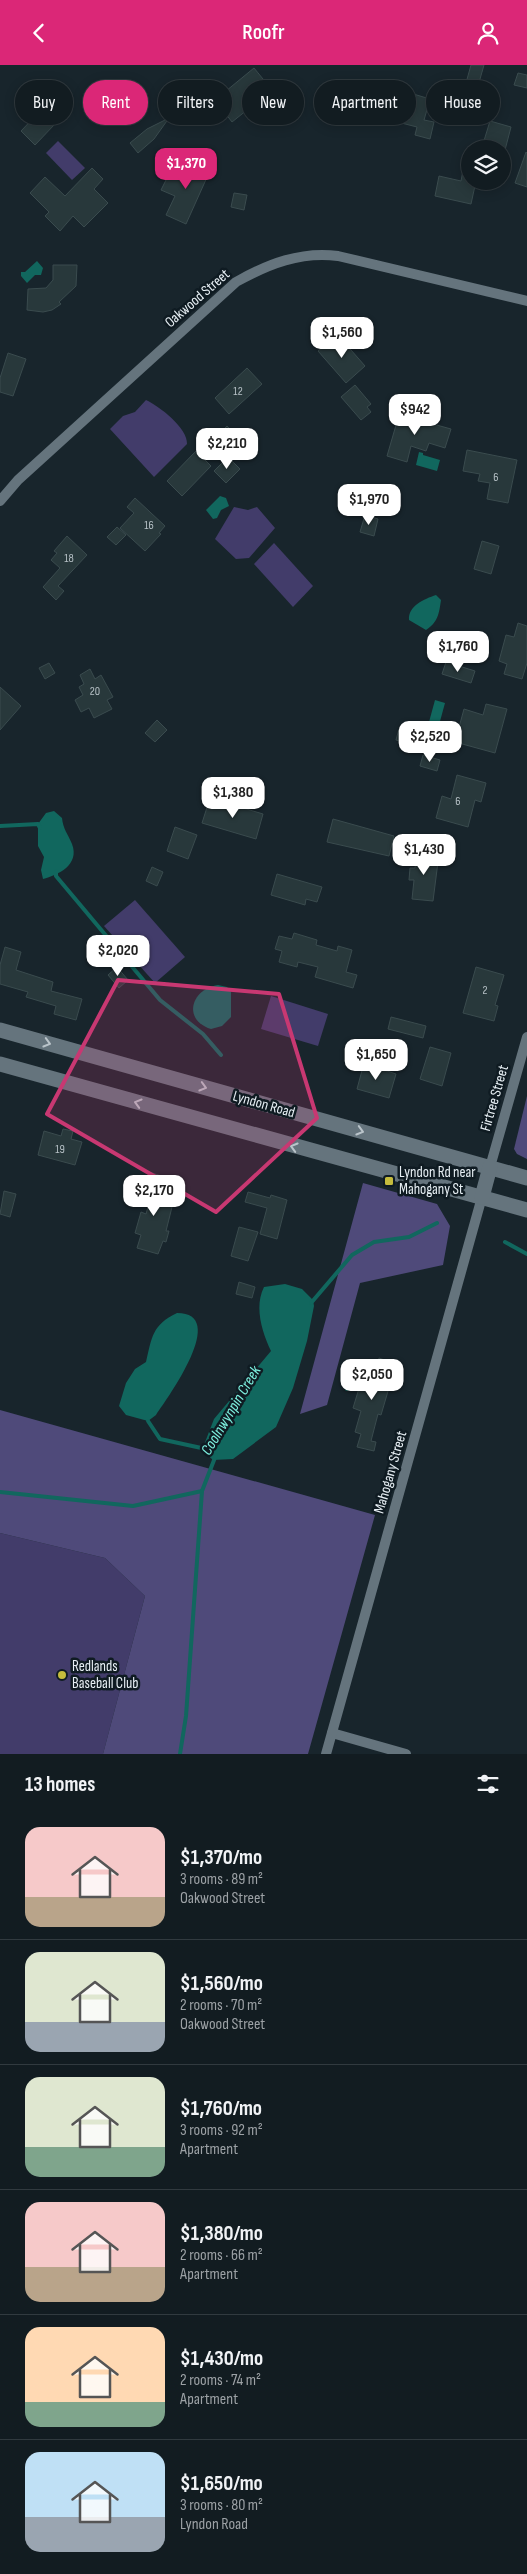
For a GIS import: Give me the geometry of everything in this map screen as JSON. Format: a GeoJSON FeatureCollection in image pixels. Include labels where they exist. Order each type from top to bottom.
{"type":"FeatureCollection","features":[{"type":"Feature","properties":{"kind":"main road","name":"Lyndon Road"},"geometry":{"type":"LineString","coordinates":[[0,1030],[527,1178]]}},
{"type":"Feature","properties":{"kind":"main road"},"geometry":{"type":"LineString","coordinates":[[0,1064],[527,1210]]}},
{"type":"Feature","properties":{"kind":"main road"},"geometry":{"type":"LineString","coordinates":[[482,1197],[490,1167]]}},
{"type":"Feature","properties":{"kind":"street","name":"Oakwood Street"},"geometry":{"type":"LineString","coordinates":[[0,501],[18,480],[236,282],[274,264],[310,254],[338,256],[527,301]]}},
{"type":"Feature","properties":{"kind":"street","name":"Firtree Street"},"geometry":{"type":"LineString","coordinates":[[490,1167],[527,1037]]}},
{"type":"Feature","properties":{"kind":"street","name":"Mahogany Street"},"geometry":{"type":"LineString","coordinates":[[326,1754],[482,1197]]}},
{"type":"Feature","properties":{"kind":"street"},"geometry":{"type":"LineString","coordinates":[[332,1733],[406,1754]]}},
{"type":"Feature","properties":{"kind":"highlighted area"},"geometry":{"type":"Polygon","coordinates":[[[118,980],[279,994],[317,1118],[216,1212],[47,1114],[118,980]]]}},
{"type":"Feature","properties":{"kind":"shaded area"},"geometry":{"type":"Polygon","coordinates":[[[58,141],[85,168],[72,180],[46,153],[58,141]]]}},
{"type":"Feature","properties":{"kind":"shaded area"},"geometry":{"type":"Polygon","coordinates":[[[146,400],[172,418],[183,431],[187,444],[154,477],[110,429],[123,416],[135,412],[146,400]]]}},
{"type":"Feature","properties":{"kind":"shaded area"},"geometry":{"type":"Polygon","coordinates":[[[234,507],[248,510],[257,507],[275,528],[249,558],[236,559],[215,539],[234,507]]]}},
{"type":"Feature","properties":{"kind":"shaded area"},"geometry":{"type":"Polygon","coordinates":[[[274,543],[313,586],[293,607],[254,564],[274,543]]]}},
{"type":"Feature","properties":{"kind":"shaded area"},"geometry":{"type":"Polygon","coordinates":[[[135,900],[185,957],[155,983],[104,926],[135,900]]]}},
{"type":"Feature","properties":{"kind":"shaded area"},"geometry":{"type":"Polygon","coordinates":[[[271,996],[328,1014],[318,1046],[261,1029],[271,996]]]}},
{"type":"Feature","properties":{"kind":"shaded area"},"geometry":{"type":"Polygon","coordinates":[[[527,1096],[527,1159],[517,1154],[514,1149],[527,1096]]]}},
{"type":"Feature","properties":{"kind":"shaded area"},"geometry":{"type":"Polygon","coordinates":[[[363,1183],[437,1204],[450,1226],[443,1265],[360,1283],[327,1405],[300,1414],[363,1183]]]}},
{"type":"Feature","properties":{"kind":"shaded area"},"geometry":{"type":"Polygon","coordinates":[[[0,1410],[375,1515],[308,1754],[103,1754],[145,1596],[105,1558],[0,1533],[0,1410]]]}},
{"type":"Feature","properties":{"kind":"shaded area","name":"Redlands Baseball Club"},"geometry":{"type":"Polygon","coordinates":[[[0,1533],[105,1558],[145,1596],[103,1754],[0,1754],[0,1533]]]}},
{"type":"Feature","properties":{"kind":"water"},"geometry":{"type":"Polygon","coordinates":[[[37,261],[43,268],[41,275],[35,275],[27,283],[21,276],[21,272],[25,272],[37,261]]]}},
{"type":"Feature","properties":{"kind":"water"},"geometry":{"type":"Polygon","coordinates":[[[419,452],[440,460],[437,471],[416,465],[419,452]]]}},
{"type":"Feature","properties":{"kind":"water"},"geometry":{"type":"Polygon","coordinates":[[[220,496],[226,498],[229,506],[221,510],[217,518],[213,519],[206,510],[220,496]]]}},
{"type":"Feature","properties":{"kind":"water"},"geometry":{"type":"Polygon","coordinates":[[[436,595],[441,600],[437,617],[430,627],[426,630],[409,620],[409,615],[414,607],[436,595]]]}},
{"type":"Feature","properties":{"kind":"water"},"geometry":{"type":"Polygon","coordinates":[[[435,700],[445,703],[439,725],[429,722],[435,700]]]}},
{"type":"Feature","properties":{"kind":"water"},"geometry":{"type":"Polygon","coordinates":[[[54,811],[62,818],[74,851],[73,858],[61,872],[43,879],[41,870],[44,857],[38,846],[38,824],[46,813],[54,811]]]}},
{"type":"Feature","properties":{"kind":"water"},"geometry":{"type":"Polygon","coordinates":[[[218,985],[227,987],[231,992],[231,1017],[222,1026],[211,1029],[202,1025],[196,1019],[193,1012],[194,1005],[196,998],[201,992],[218,985]]]}},
{"type":"Feature","properties":{"kind":"water"},"geometry":{"type":"Polygon","coordinates":[[[285,1284],[302,1289],[313,1300],[314,1306],[307,1341],[293,1388],[276,1427],[233,1459],[213,1460],[202,1450],[214,1419],[271,1351],[262,1328],[259,1311],[264,1287],[285,1284]]]}},
{"type":"Feature","properties":{"kind":"water"},"geometry":{"type":"Polygon","coordinates":[[[177,1313],[192,1317],[197,1326],[197,1340],[191,1357],[156,1415],[148,1421],[126,1415],[119,1406],[126,1383],[135,1369],[146,1362],[154,1333],[158,1327],[162,1322],[177,1313]]]}},
{"type":"Feature","properties":{"kind":"water"},"geometry":{"type":"Polygon","coordinates":[[[352,1371],[357,1377],[353,1379],[350,1390],[346,1391],[342,1385],[347,1372],[352,1371]]]}},
{"type":"Feature","properties":{"kind":"building"},"geometry":{"type":"Polygon","coordinates":[[[471,65],[484,65],[480,80],[467,80],[471,65]]]}},
{"type":"Feature","properties":{"kind":"building"},"geometry":{"type":"Polygon","coordinates":[[[254,68],[264,80],[242,80],[242,114],[232,122],[232,86],[254,68]]]}},
{"type":"Feature","properties":{"kind":"building"},"geometry":{"type":"Polygon","coordinates":[[[518,73],[527,75],[527,88],[514,85],[518,73]]]}},
{"type":"Feature","properties":{"kind":"building"},"geometry":{"type":"Polygon","coordinates":[[[416,95],[426,98],[424,120],[426,120],[426,125],[433,125],[430,139],[415,135],[417,127],[409,125],[416,125],[416,95]]]}},
{"type":"Feature","properties":{"kind":"building"},"geometry":{"type":"Polygon","coordinates":[[[158,124],[164,125],[154,139],[138,153],[130,143],[147,129],[158,124]]]}},
{"type":"Feature","properties":{"kind":"building"},"geometry":{"type":"Polygon","coordinates":[[[500,124],[511,127],[508,140],[484,140],[489,125],[500,124]]]}},
{"type":"Feature","properties":{"kind":"building"},"geometry":{"type":"Polygon","coordinates":[[[27,125],[54,125],[35,145],[21,131],[27,125]]]}},
{"type":"Feature","properties":{"kind":"building"},"geometry":{"type":"Polygon","coordinates":[[[527,153],[527,187],[515,183],[527,153]]]}},
{"type":"Feature","properties":{"kind":"building"},"geometry":{"type":"Polygon","coordinates":[[[194,154],[206,160],[201,172],[208,175],[186,224],[166,215],[175,196],[161,190],[170,172],[183,178],[194,154]]]}},
{"type":"Feature","properties":{"kind":"building"},"geometry":{"type":"Polygon","coordinates":[[[92,168],[103,179],[94,189],[108,203],[84,227],[73,216],[60,231],[45,216],[49,212],[30,193],[45,177],[65,196],[92,168]]]}},
{"type":"Feature","properties":{"kind":"building"},"geometry":{"type":"Polygon","coordinates":[[[439,176],[461,181],[461,190],[474,190],[471,204],[435,196],[439,176]]]}},
{"type":"Feature","properties":{"kind":"building"},"geometry":{"type":"Polygon","coordinates":[[[234,193],[247,195],[244,210],[231,207],[234,193]]]}},
{"type":"Feature","properties":{"kind":"building"},"geometry":{"type":"Polygon","coordinates":[[[53,265],[77,265],[76,286],[59,302],[61,304],[52,310],[43,312],[27,310],[28,289],[46,288],[53,280],[53,265]]]}},
{"type":"Feature","properties":{"kind":"building"},"geometry":{"type":"Polygon","coordinates":[[[337,334],[365,366],[346,383],[318,351],[337,334]]]}},
{"type":"Feature","properties":{"kind":"building"},"geometry":{"type":"Polygon","coordinates":[[[8,353],[26,359],[13,396],[0,392],[0,378],[8,353]]]}},
{"type":"Feature","properties":{"kind":"building"},"geometry":{"type":"Polygon","coordinates":[[[247,368],[262,384],[229,414],[215,398],[247,368]]]}},
{"type":"Feature","properties":{"kind":"building"},"geometry":{"type":"Polygon","coordinates":[[[355,385],[371,404],[367,407],[371,412],[361,420],[341,397],[355,385]]]}},
{"type":"Feature","properties":{"kind":"building"},"geometry":{"type":"Polygon","coordinates":[[[401,408],[416,412],[415,419],[451,429],[445,448],[429,443],[426,451],[411,446],[407,462],[387,456],[401,408]]]}},
{"type":"Feature","properties":{"kind":"building"},"geometry":{"type":"Polygon","coordinates":[[[227,426],[240,439],[228,450],[216,437],[227,426]]]}},
{"type":"Feature","properties":{"kind":"building"},"geometry":{"type":"Polygon","coordinates":[[[467,450],[517,460],[508,503],[487,499],[490,483],[478,481],[480,474],[463,471],[467,450]]]}},
{"type":"Feature","properties":{"kind":"building"},"geometry":{"type":"Polygon","coordinates":[[[196,451],[211,466],[182,496],[167,481],[196,451]]]}},
{"type":"Feature","properties":{"kind":"building"},"geometry":{"type":"Polygon","coordinates":[[[228,457],[240,469],[226,483],[214,471],[228,457]]]}},
{"type":"Feature","properties":{"kind":"building"},"geometry":{"type":"Polygon","coordinates":[[[135,498],[165,526],[159,533],[161,534],[145,551],[120,528],[134,513],[127,507],[135,498]]]}},
{"type":"Feature","properties":{"kind":"building"},"geometry":{"type":"Polygon","coordinates":[[[365,515],[378,519],[374,536],[360,532],[365,515]]]}},
{"type":"Feature","properties":{"kind":"building"},"geometry":{"type":"Polygon","coordinates":[[[117,527],[126,535],[116,545],[107,537],[117,527]]]}},
{"type":"Feature","properties":{"kind":"building"},"geometry":{"type":"Polygon","coordinates":[[[67,536],[87,555],[58,586],[64,591],[56,600],[43,587],[60,568],[51,560],[57,553],[54,551],[67,536]]]}},
{"type":"Feature","properties":{"kind":"building"},"geometry":{"type":"Polygon","coordinates":[[[482,541],[499,546],[491,574],[474,569],[482,541]]]}},
{"type":"Feature","properties":{"kind":"building"},"geometry":{"type":"Polygon","coordinates":[[[518,623],[527,626],[527,663],[522,679],[504,674],[507,664],[499,661],[506,635],[514,637],[518,623]]]}},
{"type":"Feature","properties":{"kind":"building"},"geometry":{"type":"Polygon","coordinates":[[[446,662],[475,671],[471,683],[442,674],[446,662]]]}},
{"type":"Feature","properties":{"kind":"building"},"geometry":{"type":"Polygon","coordinates":[[[49,663],[55,673],[45,679],[39,668],[49,663]]]}},
{"type":"Feature","properties":{"kind":"building"},"geometry":{"type":"Polygon","coordinates":[[[90,669],[95,679],[101,675],[113,697],[107,700],[112,709],[94,718],[89,708],[81,712],[75,700],[83,695],[79,687],[84,684],[80,675],[90,669]]]}},
{"type":"Feature","properties":{"kind":"building"},"geometry":{"type":"Polygon","coordinates":[[[0,687],[21,706],[0,730],[0,687]]]}},
{"type":"Feature","properties":{"kind":"building"},"geometry":{"type":"Polygon","coordinates":[[[486,704],[507,709],[495,753],[455,742],[464,709],[483,715],[486,704]]]}},
{"type":"Feature","properties":{"kind":"building"},"geometry":{"type":"Polygon","coordinates":[[[157,720],[167,730],[155,742],[145,733],[157,720]]]}},
{"type":"Feature","properties":{"kind":"building"},"geometry":{"type":"Polygon","coordinates":[[[399,729],[422,735],[419,747],[396,740],[399,729]]]}},
{"type":"Feature","properties":{"kind":"building"},"geometry":{"type":"Polygon","coordinates":[[[423,755],[440,760],[437,771],[420,766],[423,755]]]}},
{"type":"Feature","properties":{"kind":"building"},"geometry":{"type":"Polygon","coordinates":[[[457,775],[486,783],[481,802],[475,800],[468,827],[436,818],[442,796],[451,799],[457,775]]]}},
{"type":"Feature","properties":{"kind":"building"},"geometry":{"type":"Polygon","coordinates":[[[210,798],[263,814],[256,839],[202,823],[210,798]]]}},
{"type":"Feature","properties":{"kind":"building"},"geometry":{"type":"Polygon","coordinates":[[[333,819],[394,836],[389,856],[327,842],[333,819]]]}},
{"type":"Feature","properties":{"kind":"building"},"geometry":{"type":"Polygon","coordinates":[[[175,827],[197,835],[188,859],[167,851],[175,827]]]}},
{"type":"Feature","properties":{"kind":"building"},"geometry":{"type":"Polygon","coordinates":[[[417,852],[439,854],[433,901],[412,899],[414,880],[409,880],[410,868],[415,868],[417,852]]]}},
{"type":"Feature","properties":{"kind":"building"},"geometry":{"type":"Polygon","coordinates":[[[152,867],[163,872],[157,886],[146,881],[152,867]]]}},
{"type":"Feature","properties":{"kind":"building"},"geometry":{"type":"Polygon","coordinates":[[[277,874],[322,887],[317,902],[306,899],[305,905],[271,895],[277,874]]]}},
{"type":"Feature","properties":{"kind":"building"},"geometry":{"type":"Polygon","coordinates":[[[294,933],[317,940],[316,945],[337,951],[338,946],[352,950],[346,972],[357,975],[353,988],[315,977],[318,967],[298,962],[297,967],[279,962],[282,951],[275,949],[279,936],[292,939],[294,933]]]}},
{"type":"Feature","properties":{"kind":"building"},"geometry":{"type":"Polygon","coordinates":[[[5,947],[21,952],[16,970],[53,982],[51,991],[82,999],[76,1020],[54,1014],[56,1006],[26,997],[28,992],[0,984],[0,965],[5,947]]]}},
{"type":"Feature","properties":{"kind":"building"},"geometry":{"type":"Polygon","coordinates":[[[117,967],[128,980],[119,988],[108,975],[117,967]]]}},
{"type":"Feature","properties":{"kind":"building"},"geometry":{"type":"Polygon","coordinates":[[[476,967],[504,975],[495,1005],[498,1006],[494,1021],[463,1013],[476,967]]]}},
{"type":"Feature","properties":{"kind":"building"},"geometry":{"type":"Polygon","coordinates":[[[391,1017],[426,1026],[423,1038],[388,1029],[391,1017]]]}},
{"type":"Feature","properties":{"kind":"building"},"geometry":{"type":"Polygon","coordinates":[[[430,1047],[451,1053],[442,1086],[420,1079],[430,1047]]]}},
{"type":"Feature","properties":{"kind":"building"},"geometry":{"type":"Polygon","coordinates":[[[364,1063],[396,1074],[389,1098],[357,1089],[364,1063]]]}},
{"type":"Feature","properties":{"kind":"building"},"geometry":{"type":"Polygon","coordinates":[[[63,1129],[73,1131],[71,1139],[82,1142],[75,1165],[38,1155],[44,1131],[61,1136],[63,1129]]]}},
{"type":"Feature","properties":{"kind":"building"},"geometry":{"type":"Polygon","coordinates":[[[149,1172],[168,1178],[161,1204],[172,1207],[166,1231],[169,1231],[166,1242],[163,1241],[158,1254],[137,1248],[141,1235],[135,1233],[141,1212],[146,1214],[153,1189],[145,1186],[149,1172]]]}},
{"type":"Feature","properties":{"kind":"building"},"geometry":{"type":"Polygon","coordinates":[[[4,1191],[16,1194],[10,1217],[0,1214],[4,1191]]]}},
{"type":"Feature","properties":{"kind":"building"},"geometry":{"type":"Polygon","coordinates":[[[248,1192],[270,1198],[271,1195],[287,1200],[277,1239],[260,1234],[267,1208],[245,1202],[248,1192]]]}},
{"type":"Feature","properties":{"kind":"building"},"geometry":{"type":"Polygon","coordinates":[[[239,1227],[258,1232],[248,1261],[231,1256],[239,1227]]]}},
{"type":"Feature","properties":{"kind":"building"},"geometry":{"type":"Polygon","coordinates":[[[239,1282],[255,1287],[252,1298],[236,1294],[239,1282]]]}},
{"type":"Feature","properties":{"kind":"building"},"geometry":{"type":"Polygon","coordinates":[[[379,1358],[396,1364],[381,1415],[378,1414],[371,1441],[376,1442],[374,1451],[357,1447],[361,1434],[355,1432],[361,1411],[353,1408],[364,1372],[374,1375],[379,1358]]]}},
{"type":"Feature","properties":{"kind":"waterway"},"geometry":{"type":"LineString","coordinates":[[0,826],[38,824],[40,828]]}},
{"type":"Feature","properties":{"kind":"waterway"},"geometry":{"type":"LineString","coordinates":[[56,871],[56,876],[160,1000],[203,1034],[221,1055]]}},
{"type":"Feature","properties":{"kind":"waterway","name":"Coolnwynpin Creek"},"geometry":{"type":"LineString","coordinates":[[311,1303],[352,1255],[374,1242],[409,1237],[437,1223]]}},
{"type":"Feature","properties":{"kind":"waterway"},"geometry":{"type":"LineString","coordinates":[[505,1242],[527,1254]]}},
{"type":"Feature","properties":{"kind":"waterway"},"geometry":{"type":"LineString","coordinates":[[148,1421],[160,1439],[206,1449]]}},
{"type":"Feature","properties":{"kind":"waterway","name":"Coolnwynpin Creek"},"geometry":{"type":"LineString","coordinates":[[180,1754],[186,1716],[202,1491],[216,1455]]}},
{"type":"Feature","properties":{"kind":"waterway"},"geometry":{"type":"LineString","coordinates":[[0,1492],[133,1506],[202,1491]]}},
{"type":"Feature","properties":{"kind":"place","name":"Lyndon Rd near Mahogany St"},"geometry":{"type":"Point","coordinates":[389,1181]}},
{"type":"Feature","properties":{"kind":"place","name":"Redlands Baseball Club"},"geometry":{"type":"Point","coordinates":[62,1675]}}]}
